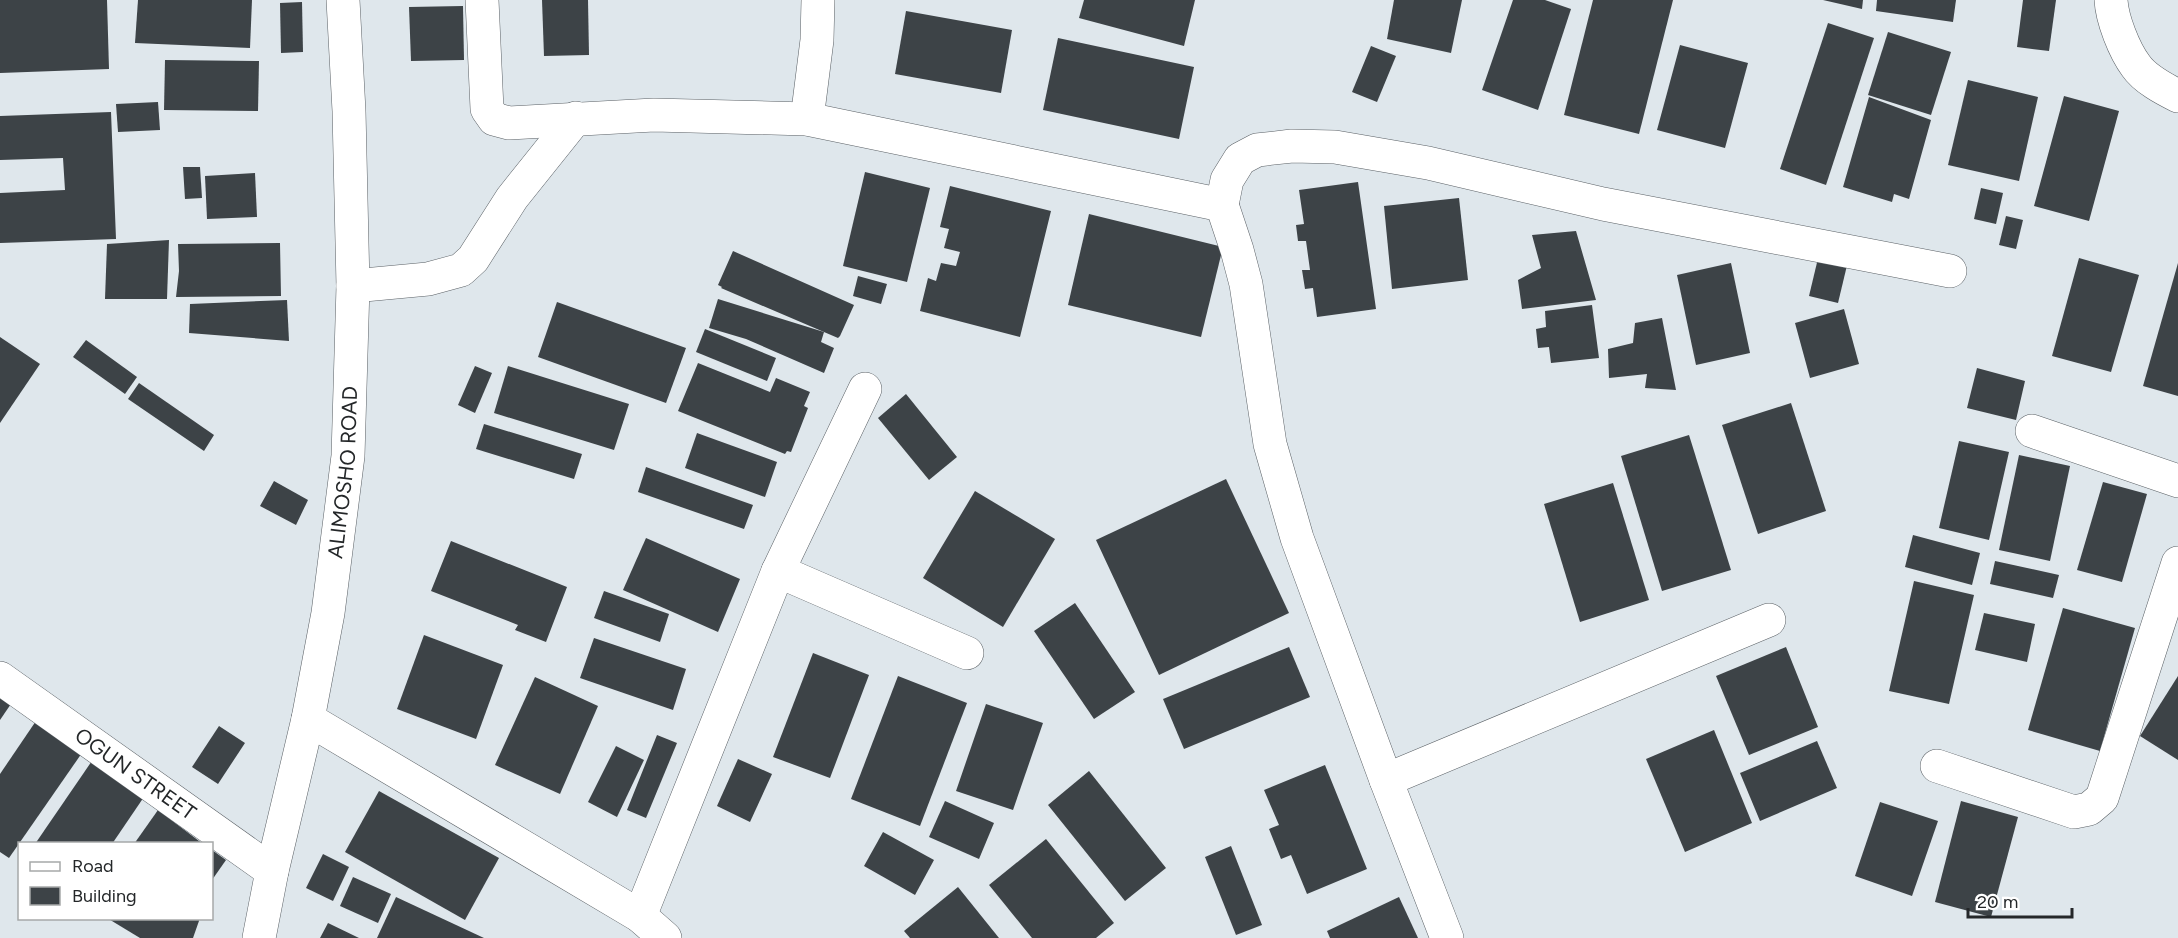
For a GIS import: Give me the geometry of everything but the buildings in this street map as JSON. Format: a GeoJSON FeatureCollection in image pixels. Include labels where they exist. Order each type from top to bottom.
{"type":"FeatureCollection","features":[{"type":"Feature","properties":{"kind":"street","name":"ALIMOSHO ROAD"},"geometry":{"type":"LineString","coordinates":[[259,938],[272,871],[308,719],[328,613],[348,456],[353,286],[349,111],[343,0]]}},
{"type":"Feature","properties":{"kind":"street"},"geometry":{"type":"LineString","coordinates":[[482,0],[487,109],[494,119],[509,123],[654,115],[807,119],[1222,205]]}},
{"type":"Feature","properties":{"kind":"street"},"geometry":{"type":"LineString","coordinates":[[807,119],[817,40],[818,0]]}},
{"type":"Feature","properties":{"kind":"street"},"geometry":{"type":"LineString","coordinates":[[2111,0],[2112,17],[2136,66],[2162,88],[2178,96]]}},
{"type":"Feature","properties":{"kind":"street"},"geometry":{"type":"LineString","coordinates":[[353,286],[428,279],[461,270],[473,259],[512,198],[576,118]]}},
{"type":"Feature","properties":{"kind":"street"},"geometry":{"type":"LineString","coordinates":[[1447,938],[1297,538],[1270,444],[1246,285],[1222,205],[1227,180],[1240,159],[1257,150],[1292,146],[1335,147],[1428,163],[1603,204],[1950,271]]}},
{"type":"Feature","properties":{"kind":"street"},"geometry":{"type":"LineString","coordinates":[[640,916],[778,571],[865,389]]}},
{"type":"Feature","properties":{"kind":"street"},"geometry":{"type":"LineString","coordinates":[[2032,431],[2178,481]]}},
{"type":"Feature","properties":{"kind":"street"},"geometry":{"type":"LineString","coordinates":[[1937,766],[2074,812],[2089,809],[2102,798],[2110,777],[2178,563]]}},
{"type":"Feature","properties":{"kind":"street"},"geometry":{"type":"LineString","coordinates":[[778,571],[967,653]]}},
{"type":"Feature","properties":{"kind":"street"},"geometry":{"type":"LineString","coordinates":[[1386,780],[1769,620]]}},
{"type":"Feature","properties":{"kind":"street","name":"OGUN STREET"},"geometry":{"type":"LineString","coordinates":[[0,678],[272,871]]}},
{"type":"Feature","properties":{"kind":"street"},"geometry":{"type":"LineString","coordinates":[[308,719],[640,916],[665,938]]}}]}
